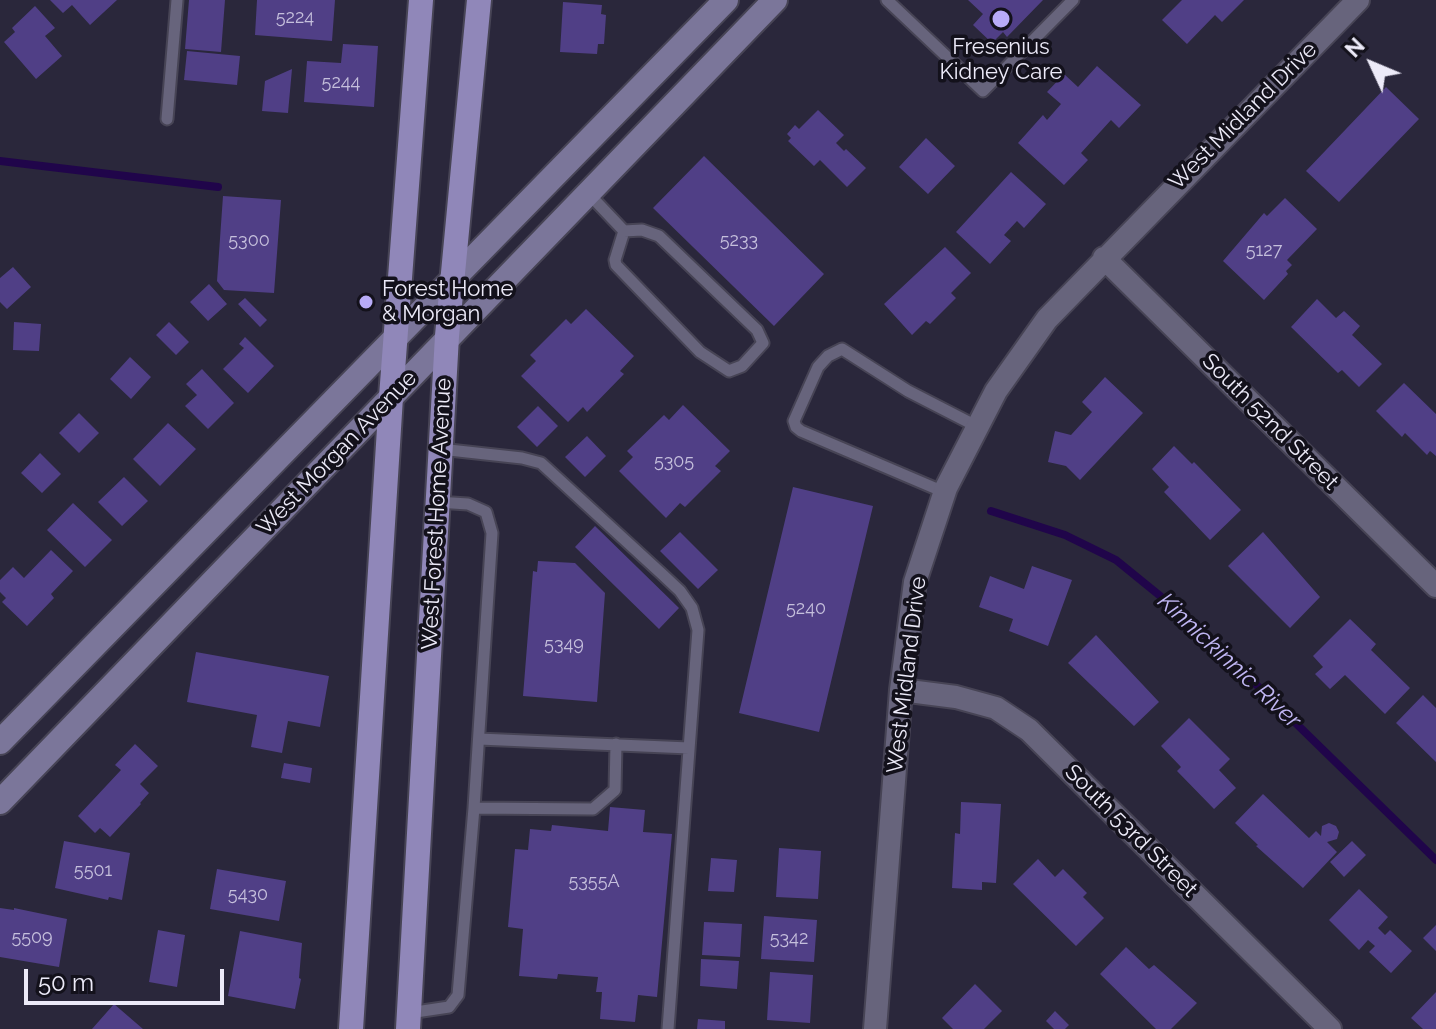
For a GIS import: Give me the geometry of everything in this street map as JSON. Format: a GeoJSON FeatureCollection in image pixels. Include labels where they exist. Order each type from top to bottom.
{"type":"FeatureCollection","features":[{"type":"Feature","properties":{"kind":"main road"},"geometry":{"type":"LineString","coordinates":[[351,1029],[391,397],[421,0]]}},
{"type":"Feature","properties":{"kind":"main road","name":"West Forest Home Avenue"},"geometry":{"type":"LineString","coordinates":[[408,1021],[447,336],[479,0]]}},
{"type":"Feature","properties":{"kind":"street","name":"West Morgan Avenue"},"geometry":{"type":"LineString","coordinates":[[0,742],[726,0]]}},
{"type":"Feature","properties":{"kind":"street","name":"West Morgan Avenue"},"geometry":{"type":"LineString","coordinates":[[0,802],[775,0]]}},
{"type":"Feature","properties":{"kind":"street","name":"West Midland Drive"},"geometry":{"type":"LineString","coordinates":[[875,1029],[901,690],[915,582],[944,492],[996,391],[1047,319],[1358,0]]}},
{"type":"Feature","properties":{"kind":"street","name":"South 52nd Street"},"geometry":{"type":"LineString","coordinates":[[1104,258],[1436,586]]}},
{"type":"Feature","properties":{"kind":"street","name":"South 53rd Street"},"geometry":{"type":"LineString","coordinates":[[901,690],[956,697],[996,708],[1029,730],[1330,1029]]}},
{"type":"Feature","properties":{"kind":"lane"},"geometry":{"type":"LineString","coordinates":[[167,119],[177,0]]}},
{"type":"Feature","properties":{"kind":"lane"},"geometry":{"type":"LineString","coordinates":[[887,0],[983,91],[1073,0]]}},
{"type":"Feature","properties":{"kind":"lane"},"geometry":{"type":"LineString","coordinates":[[587,193],[624,231],[642,230],[659,236],[757,330],[763,343],[751,358],[729,371],[700,352],[616,265],[624,231]]}},
{"type":"Feature","properties":{"kind":"lane"},"geometry":{"type":"LineString","coordinates":[[944,492],[796,427],[794,421],[818,367],[828,356],[842,349],[908,391],[978,427]]}},
{"type":"Feature","properties":{"kind":"lane"},"geometry":{"type":"LineString","coordinates":[[440,449],[541,463],[680,591],[692,608],[698,630],[668,1029]]}},
{"type":"Feature","properties":{"kind":"lane"},"geometry":{"type":"LineString","coordinates":[[408,1021],[449,1007],[458,995],[492,533],[486,512],[468,504],[437,502]]}},
{"type":"Feature","properties":{"kind":"lane"},"geometry":{"type":"LineString","coordinates":[[479,739],[689,748]]}},
{"type":"Feature","properties":{"kind":"lane"},"geometry":{"type":"LineString","coordinates":[[474,808],[593,809],[615,790],[616,744]]}},
{"type":"Feature","properties":{"kind":"building"},"geometry":{"type":"Polygon","coordinates":[[[50,0],[117,0],[90,25],[72,5],[63,13],[50,0]]]}},
{"type":"Feature","properties":{"kind":"building"},"geometry":{"type":"Polygon","coordinates":[[[189,0],[225,0],[221,52],[185,49],[189,0]]]}},
{"type":"Feature","properties":{"kind":"building"},"geometry":{"type":"Polygon","coordinates":[[[257,0],[335,0],[332,41],[255,35],[257,0]]]}},
{"type":"Feature","properties":{"kind":"building","name":"Fresenius Kidney Care"},"geometry":{"type":"Polygon","coordinates":[[[968,0],[1043,0],[1007,37],[1003,32],[992,43],[973,25],[983,14],[968,0]]]}},
{"type":"Feature","properties":{"kind":"building"},"geometry":{"type":"Polygon","coordinates":[[[1182,0],[1244,0],[1222,22],[1215,15],[1187,44],[1162,20],[1182,0]]]}},
{"type":"Feature","properties":{"kind":"building"},"geometry":{"type":"Polygon","coordinates":[[[563,2],[602,5],[601,14],[606,15],[604,44],[598,44],[597,54],[560,52],[563,2]]]}},
{"type":"Feature","properties":{"kind":"building"},"geometry":{"type":"Polygon","coordinates":[[[35,6],[55,28],[45,36],[62,56],[36,79],[4,42],[15,32],[12,28],[35,6]]]}},
{"type":"Feature","properties":{"kind":"building"},"geometry":{"type":"Polygon","coordinates":[[[343,44],[378,46],[374,107],[304,102],[307,61],[341,63],[343,44]]]}},
{"type":"Feature","properties":{"kind":"building"},"geometry":{"type":"Polygon","coordinates":[[[187,51],[240,56],[237,85],[184,80],[187,51]]]}},
{"type":"Feature","properties":{"kind":"building"},"geometry":{"type":"Polygon","coordinates":[[[1097,66],[1141,105],[1119,128],[1111,120],[1081,153],[1088,160],[1064,185],[1018,143],[1043,115],[1047,120],[1061,104],[1047,92],[1064,74],[1078,87],[1097,66]]]}},
{"type":"Feature","properties":{"kind":"building"},"geometry":{"type":"Polygon","coordinates":[[[292,69],[288,113],[262,111],[265,81],[292,69]]]}},
{"type":"Feature","properties":{"kind":"building"},"geometry":{"type":"Polygon","coordinates":[[[1386,87],[1419,119],[1339,202],[1306,171],[1386,87]]]}},
{"type":"Feature","properties":{"kind":"building"},"geometry":{"type":"Polygon","coordinates":[[[818,110],[844,135],[836,143],[866,168],[847,187],[820,160],[814,166],[788,141],[791,138],[787,134],[795,125],[799,129],[818,110]]]}},
{"type":"Feature","properties":{"kind":"building"},"geometry":{"type":"Polygon","coordinates":[[[926,138],[955,166],[928,194],[899,167],[926,138]]]}},
{"type":"Feature","properties":{"kind":"building"},"geometry":{"type":"Polygon","coordinates":[[[704,156],[824,274],[774,326],[653,208],[704,156]]]}},
{"type":"Feature","properties":{"kind":"building"},"geometry":{"type":"Polygon","coordinates":[[[1011,172],[1046,204],[1024,228],[1017,221],[1004,235],[1011,241],[990,264],[956,232],[1011,172]]]}},
{"type":"Feature","properties":{"kind":"building"},"geometry":{"type":"Polygon","coordinates":[[[223,196],[281,200],[274,293],[224,290],[217,281],[223,196]]]}},
{"type":"Feature","properties":{"kind":"building"},"geometry":{"type":"Polygon","coordinates":[[[1285,198],[1317,229],[1287,260],[1292,265],[1286,271],[1288,274],[1264,300],[1223,261],[1264,213],[1267,216],[1285,198]]]}},
{"type":"Feature","properties":{"kind":"building"},"geometry":{"type":"Polygon","coordinates":[[[945,247],[971,273],[951,293],[956,298],[930,324],[926,321],[912,335],[884,304],[945,247]]]}},
{"type":"Feature","properties":{"kind":"building"},"geometry":{"type":"Polygon","coordinates":[[[13,267],[31,287],[7,309],[0,302],[0,278],[13,267]]]}},
{"type":"Feature","properties":{"kind":"building"},"geometry":{"type":"Polygon","coordinates":[[[209,284],[227,304],[208,321],[190,302],[209,284]]]}},
{"type":"Feature","properties":{"kind":"building"},"geometry":{"type":"Polygon","coordinates":[[[245,298],[267,320],[260,327],[238,304],[245,298]]]}},
{"type":"Feature","properties":{"kind":"building"},"geometry":{"type":"Polygon","coordinates":[[[1317,299],[1336,318],[1344,311],[1360,326],[1352,335],[1382,364],[1359,387],[1342,370],[1338,373],[1291,327],[1317,299]]]}},
{"type":"Feature","properties":{"kind":"building"},"geometry":{"type":"Polygon","coordinates":[[[586,309],[634,356],[620,371],[624,374],[587,412],[583,407],[568,422],[521,376],[536,361],[530,355],[566,319],[571,324],[586,309]]]}},
{"type":"Feature","properties":{"kind":"building"},"geometry":{"type":"Polygon","coordinates":[[[14,322],[41,324],[39,351],[13,350],[14,322]]]}},
{"type":"Feature","properties":{"kind":"building"},"geometry":{"type":"Polygon","coordinates":[[[169,322],[189,342],[176,355],[156,335],[169,322]]]}},
{"type":"Feature","properties":{"kind":"building"},"geometry":{"type":"Polygon","coordinates":[[[245,337],[274,366],[248,393],[223,369],[244,348],[239,344],[245,337]]]}},
{"type":"Feature","properties":{"kind":"building"},"geometry":{"type":"Polygon","coordinates":[[[130,357],[151,377],[131,399],[110,379],[130,357]]]}},
{"type":"Feature","properties":{"kind":"building"},"geometry":{"type":"Polygon","coordinates":[[[202,369],[234,403],[208,429],[185,406],[197,395],[186,384],[202,369]]]}},
{"type":"Feature","properties":{"kind":"building"},"geometry":{"type":"Polygon","coordinates":[[[1105,377],[1143,413],[1080,480],[1066,466],[1048,462],[1055,431],[1071,435],[1092,412],[1082,402],[1105,377]]]}},
{"type":"Feature","properties":{"kind":"building"},"geometry":{"type":"Polygon","coordinates":[[[1404,383],[1436,414],[1436,456],[1430,451],[1427,455],[1405,433],[1402,437],[1376,411],[1404,383]]]}},
{"type":"Feature","properties":{"kind":"building"},"geometry":{"type":"Polygon","coordinates":[[[683,405],[730,451],[715,466],[721,471],[685,507],[680,503],[666,518],[619,471],[633,457],[627,451],[664,415],[669,420],[683,405]]]}},
{"type":"Feature","properties":{"kind":"building"},"geometry":{"type":"Polygon","coordinates":[[[538,406],[558,426],[537,447],[517,427],[538,406]]]}},
{"type":"Feature","properties":{"kind":"building"},"geometry":{"type":"Polygon","coordinates":[[[79,413],[99,433],[79,453],[59,433],[79,413]]]}},
{"type":"Feature","properties":{"kind":"building"},"geometry":{"type":"Polygon","coordinates":[[[168,423],[196,449],[160,486],[133,459],[168,423]]]}},
{"type":"Feature","properties":{"kind":"building"},"geometry":{"type":"Polygon","coordinates":[[[587,436],[606,456],[585,477],[565,457],[587,436]]]}},
{"type":"Feature","properties":{"kind":"building"},"geometry":{"type":"Polygon","coordinates":[[[1174,446],[1241,510],[1210,540],[1164,492],[1169,487],[1152,469],[1174,446]]]}},
{"type":"Feature","properties":{"kind":"building"},"geometry":{"type":"Polygon","coordinates":[[[40,453],[61,474],[42,493],[21,473],[40,453]]]}},
{"type":"Feature","properties":{"kind":"building"},"geometry":{"type":"Polygon","coordinates":[[[124,477],[148,501],[122,526],[98,502],[124,477]]]}},
{"type":"Feature","properties":{"kind":"building"},"geometry":{"type":"Polygon","coordinates":[[[793,487],[873,506],[819,732],[739,713],[793,487]]]}},
{"type":"Feature","properties":{"kind":"building"},"geometry":{"type":"Polygon","coordinates":[[[73,503],[112,540],[85,567],[47,530],[73,503]]]}},
{"type":"Feature","properties":{"kind":"building"},"geometry":{"type":"Polygon","coordinates":[[[595,526],[679,608],[659,629],[575,547],[595,526]]]}},
{"type":"Feature","properties":{"kind":"building"},"geometry":{"type":"Polygon","coordinates":[[[680,532],[718,570],[698,589],[660,551],[680,532]]]}},
{"type":"Feature","properties":{"kind":"building"},"geometry":{"type":"Polygon","coordinates":[[[1263,532],[1320,597],[1290,628],[1228,566],[1263,532]]]}},
{"type":"Feature","properties":{"kind":"building"},"geometry":{"type":"Polygon","coordinates":[[[51,550],[73,571],[51,594],[54,598],[27,626],[2,602],[6,598],[0,592],[0,580],[13,567],[24,578],[51,550]]]}},
{"type":"Feature","properties":{"kind":"building"},"geometry":{"type":"Polygon","coordinates":[[[538,561],[575,563],[605,593],[597,702],[523,696],[533,571],[537,572],[538,561]]]}},
{"type":"Feature","properties":{"kind":"building"},"geometry":{"type":"Polygon","coordinates":[[[1032,566],[1072,580],[1048,646],[1009,631],[1013,619],[979,607],[990,576],[1024,589],[1032,566]]]}},
{"type":"Feature","properties":{"kind":"building"},"geometry":{"type":"Polygon","coordinates":[[[1350,619],[1376,644],[1371,650],[1410,688],[1385,714],[1345,675],[1330,689],[1315,674],[1323,667],[1313,656],[1350,619]]]}},
{"type":"Feature","properties":{"kind":"building"},"geometry":{"type":"Polygon","coordinates":[[[1096,635],[1159,702],[1134,726],[1068,663],[1096,635]]]}},
{"type":"Feature","properties":{"kind":"building"},"geometry":{"type":"Polygon","coordinates":[[[196,652],[329,676],[320,727],[288,721],[282,753],[251,747],[257,715],[187,702],[196,652]]]}},
{"type":"Feature","properties":{"kind":"building"},"geometry":{"type":"Polygon","coordinates":[[[1423,695],[1436,708],[1436,762],[1396,723],[1423,695]]]}},
{"type":"Feature","properties":{"kind":"building"},"geometry":{"type":"Polygon","coordinates":[[[1189,718],[1230,759],[1219,770],[1236,788],[1214,809],[1177,771],[1181,767],[1161,746],[1189,718]]]}},
{"type":"Feature","properties":{"kind":"building"},"geometry":{"type":"Polygon","coordinates":[[[135,744],[158,766],[140,784],[149,793],[110,837],[100,828],[95,833],[78,816],[121,770],[115,765],[135,744]]]}},
{"type":"Feature","properties":{"kind":"building"},"geometry":{"type":"Polygon","coordinates":[[[284,763],[312,768],[310,783],[281,778],[284,763]]]}},
{"type":"Feature","properties":{"kind":"building"},"geometry":{"type":"Polygon","coordinates":[[[1263,794],[1309,838],[1316,831],[1321,836],[1322,826],[1329,823],[1336,826],[1339,832],[1337,839],[1327,842],[1337,852],[1303,888],[1235,823],[1263,794]]]}},
{"type":"Feature","properties":{"kind":"building"},"geometry":{"type":"Polygon","coordinates":[[[961,802],[1001,804],[996,883],[982,882],[982,890],[952,888],[955,833],[960,834],[961,802]]]}},
{"type":"Feature","properties":{"kind":"building"},"geometry":{"type":"Polygon","coordinates":[[[610,807],[645,810],[643,832],[672,834],[657,997],[638,995],[635,1022],[600,1019],[602,992],[596,992],[598,977],[558,974],[557,979],[519,976],[523,929],[508,927],[515,849],[528,850],[530,829],[551,831],[552,825],[608,831],[610,807]]]}},
{"type":"Feature","properties":{"kind":"building"},"geometry":{"type":"Polygon","coordinates":[[[64,841],[130,853],[122,900],[109,897],[108,900],[55,888],[64,841]]]}},
{"type":"Feature","properties":{"kind":"building"},"geometry":{"type":"Polygon","coordinates":[[[1352,841],[1366,855],[1344,877],[1330,862],[1352,841]]]}},
{"type":"Feature","properties":{"kind":"building"},"geometry":{"type":"Polygon","coordinates":[[[779,848],[821,851],[818,899],[776,897],[779,848]]]}},
{"type":"Feature","properties":{"kind":"building"},"geometry":{"type":"Polygon","coordinates":[[[711,858],[737,860],[734,892],[708,891],[711,858]]]}},
{"type":"Feature","properties":{"kind":"building"},"geometry":{"type":"Polygon","coordinates":[[[1038,859],[1055,877],[1063,869],[1087,893],[1083,897],[1104,918],[1076,946],[1013,884],[1038,859]]]}},
{"type":"Feature","properties":{"kind":"building"},"geometry":{"type":"Polygon","coordinates":[[[217,869],[286,881],[279,921],[210,909],[217,869]]]}},
{"type":"Feature","properties":{"kind":"building"},"geometry":{"type":"Polygon","coordinates":[[[1359,889],[1388,917],[1378,928],[1385,935],[1390,930],[1412,951],[1391,973],[1369,952],[1375,946],[1368,940],[1359,950],[1329,920],[1359,889]]]}},
{"type":"Feature","properties":{"kind":"building"},"geometry":{"type":"Polygon","coordinates":[[[0,908],[67,919],[59,967],[0,957],[0,908]]]}},
{"type":"Feature","properties":{"kind":"building"},"geometry":{"type":"Polygon","coordinates":[[[764,916],[817,920],[814,962],[761,959],[764,916]]]}},
{"type":"Feature","properties":{"kind":"building"},"geometry":{"type":"Polygon","coordinates":[[[704,922],[742,924],[740,957],[702,955],[704,922]]]}},
{"type":"Feature","properties":{"kind":"building"},"geometry":{"type":"Polygon","coordinates":[[[1436,925],[1436,951],[1423,938],[1436,925]]]}},
{"type":"Feature","properties":{"kind":"building"},"geometry":{"type":"Polygon","coordinates":[[[158,930],[185,935],[177,987],[149,982],[158,930]]]}},
{"type":"Feature","properties":{"kind":"building"},"geometry":{"type":"Polygon","coordinates":[[[240,931],[302,943],[301,979],[295,1009],[228,996],[240,931]]]}},
{"type":"Feature","properties":{"kind":"building"},"geometry":{"type":"Polygon","coordinates":[[[1126,947],[1149,969],[1154,965],[1197,1003],[1171,1029],[1156,1029],[1100,974],[1126,947]]]}},
{"type":"Feature","properties":{"kind":"building"},"geometry":{"type":"Polygon","coordinates":[[[701,959],[739,961],[737,989],[700,986],[701,959]]]}},
{"type":"Feature","properties":{"kind":"building"},"geometry":{"type":"Polygon","coordinates":[[[770,972],[813,975],[810,1023],[767,1020],[770,972]]]}},
{"type":"Feature","properties":{"kind":"building"},"geometry":{"type":"Polygon","coordinates":[[[975,984],[1002,1011],[984,1029],[953,1029],[942,1018],[975,984]]]}},
{"type":"Feature","properties":{"kind":"building"},"geometry":{"type":"Polygon","coordinates":[[[1436,992],[1436,1029],[1423,1029],[1411,1018],[1436,992]]]}},
{"type":"Feature","properties":{"kind":"building"},"geometry":{"type":"Polygon","coordinates":[[[114,1004],[143,1029],[92,1029],[114,1004]]]}},
{"type":"Feature","properties":{"kind":"building"},"geometry":{"type":"Polygon","coordinates":[[[1055,1011],[1069,1025],[1065,1029],[1054,1029],[1046,1021],[1055,1011]]]}},
{"type":"Feature","properties":{"kind":"building"},"geometry":{"type":"Polygon","coordinates":[[[698,1019],[725,1021],[725,1029],[697,1029],[698,1019]]]}},
{"type":"Feature","properties":{"kind":"waterway","name":"Kinnickinnic River"},"geometry":{"type":"LineString","coordinates":[[0,161],[218,187]]}},
{"type":"Feature","properties":{"kind":"waterway","name":"Kinnickinnic River"},"geometry":{"type":"LineString","coordinates":[[991,511],[1065,535],[1116,560],[1191,621],[1436,860]]}},
{"type":"Feature","properties":{"kind":"place","name":"Fresenius Kidney Care"},"geometry":{"type":"Point","coordinates":[1001,19]}},
{"type":"Feature","properties":{"kind":"place","name":"Forest Home & Morgan"},"geometry":{"type":"Point","coordinates":[366,302]}}]}
